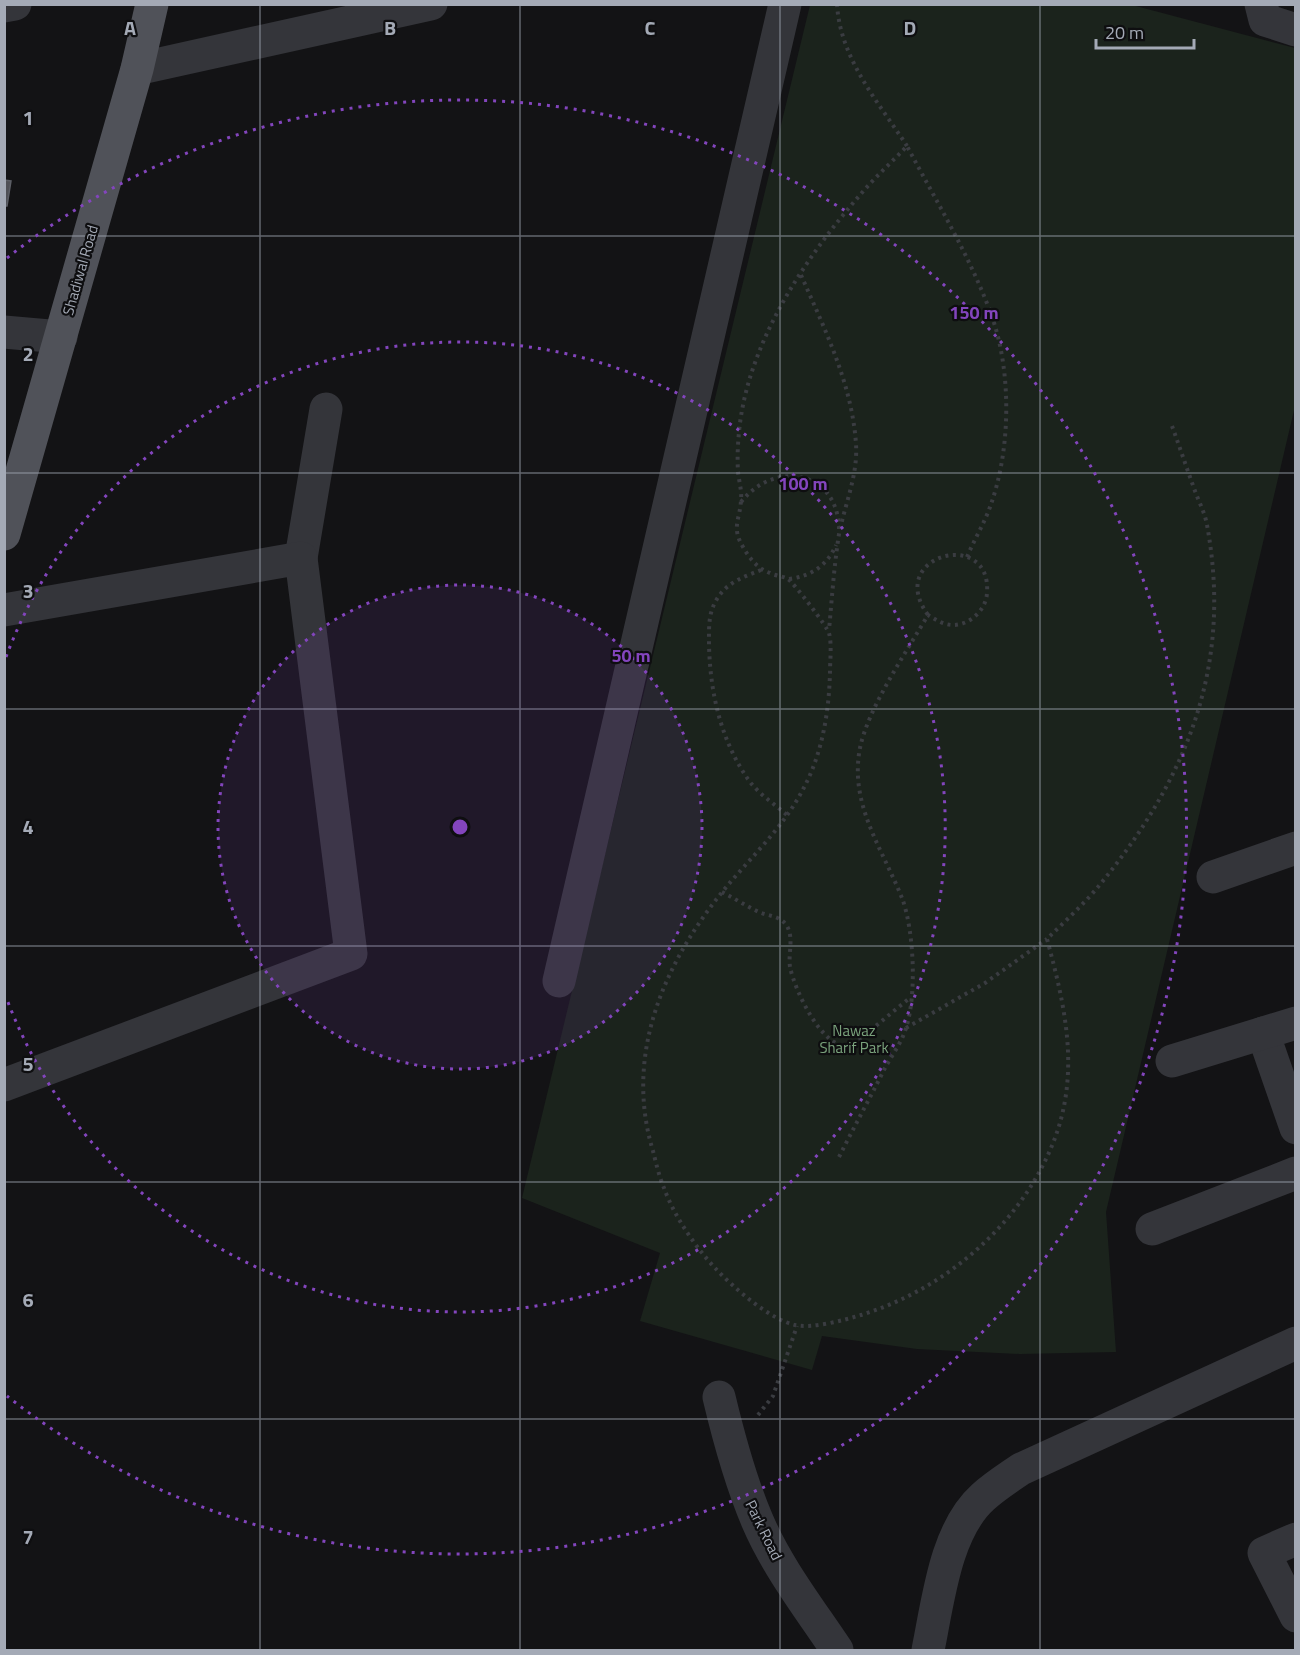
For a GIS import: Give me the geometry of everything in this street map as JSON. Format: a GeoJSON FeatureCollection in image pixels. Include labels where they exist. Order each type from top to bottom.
{"type":"FeatureCollection","features":[{"type":"Feature","properties":{"kind":"main road","name":"Shadiwal Road"},"geometry":{"type":"LineString","coordinates":[[4,534],[137,69],[152,4]]}},
{"type":"Feature","properties":{"kind":"street"},"geometry":{"type":"LineString","coordinates":[[4,6],[15,4]]}},
{"type":"Feature","properties":{"kind":"street"},"geometry":{"type":"LineString","coordinates":[[137,69],[431,4]]}},
{"type":"Feature","properties":{"kind":"street"},"geometry":{"type":"LineString","coordinates":[[558,981],[785,4]]}},
{"type":"Feature","properties":{"kind":"street"},"geometry":{"type":"LineString","coordinates":[[1261,4],[1265,20],[1296,30]]}},
{"type":"Feature","properties":{"kind":"street"},"geometry":{"type":"LineString","coordinates":[[4,332],[61,337]]}},
{"type":"Feature","properties":{"kind":"street"},"geometry":{"type":"LineString","coordinates":[[4,1085],[351,954],[301,558],[326,409]]}},
{"type":"Feature","properties":{"kind":"street"},"geometry":{"type":"LineString","coordinates":[[4,610],[301,558]]}},
{"type":"Feature","properties":{"kind":"street"},"geometry":{"type":"LineString","coordinates":[[1213,877],[1296,848]]}},
{"type":"Feature","properties":{"kind":"street"},"geometry":{"type":"LineString","coordinates":[[1172,1061],[1296,1023]]}},
{"type":"Feature","properties":{"kind":"street"},"geometry":{"type":"LineString","coordinates":[[1263,1033],[1296,1128]]}},
{"type":"Feature","properties":{"kind":"street"},"geometry":{"type":"LineString","coordinates":[[1152,1229],[1296,1173]]}},
{"type":"Feature","properties":{"kind":"street"},"geometry":{"type":"LineString","coordinates":[[928,1650],[945,1567],[962,1524],[982,1497],[1021,1469],[1296,1343]]}},
{"type":"Feature","properties":{"kind":"street","name":"Park Road"},"geometry":{"type":"LineString","coordinates":[[718,1397],[736,1467],[758,1522],[782,1566],[837,1650]]}},
{"type":"Feature","properties":{"kind":"street"},"geometry":{"type":"LineString","coordinates":[[1296,1539],[1264,1553],[1296,1616]]}},
{"type":"Feature","properties":{"kind":"path"},"geometry":{"type":"LineString","coordinates":[[837,4],[844,39],[852,60],[908,146],[968,262],[992,315],[1003,365],[1007,419],[1000,470],[990,507],[967,557]]}},
{"type":"Feature","properties":{"kind":"path"},"geometry":{"type":"LineString","coordinates":[[801,274],[837,359],[851,404],[856,446],[852,488],[831,554],[816,571],[803,577],[788,579],[761,570],[742,546],[737,533],[736,519],[741,501],[738,455],[740,423],[749,379],[769,328],[801,274],[861,193],[908,146]]}},
{"type":"Feature","properties":{"kind":"path"},"geometry":{"type":"LineString","coordinates":[[906,1028],[985,983],[1047,939],[1096,888],[1137,837],[1168,785],[1192,730],[1207,676],[1214,624],[1213,567],[1206,522],[1172,426]]}},
{"type":"Feature","properties":{"kind":"path"},"geometry":{"type":"LineString","coordinates":[[741,501],[760,483],[785,476],[798,476],[810,481],[830,497],[836,508],[839,534],[829,630],[830,669],[827,713],[819,749],[805,788],[788,816],[722,892],[688,938],[666,978],[650,1027],[643,1076],[646,1129],[665,1192],[695,1244],[718,1272],[748,1298],[797,1326],[840,1322],[879,1310],[922,1289],[971,1255],[1009,1218],[1033,1183],[1055,1137],[1066,1095],[1070,1050],[1063,998],[1047,939]]}},
{"type":"Feature","properties":{"kind":"path"},"geometry":{"type":"LineString","coordinates":[[956,554],[967,557],[976,562],[984,573],[988,585],[987,598],[980,612],[967,622],[954,625],[941,622],[928,615],[918,596],[918,583],[922,571],[931,561],[943,556],[956,554]]}},
{"type":"Feature","properties":{"kind":"path"},"geometry":{"type":"LineString","coordinates":[[761,570],[744,576],[728,586],[712,607],[709,620],[710,678],[719,718],[740,767],[752,784],[788,816]]}},
{"type":"Feature","properties":{"kind":"path"},"geometry":{"type":"LineString","coordinates":[[788,579],[829,630]]}},
{"type":"Feature","properties":{"kind":"path"},"geometry":{"type":"LineString","coordinates":[[839,1157],[906,1028],[913,969],[903,901],[869,830],[859,797],[857,771],[860,747],[869,719],[928,615]]}},
{"type":"Feature","properties":{"kind":"path"},"geometry":{"type":"LineString","coordinates":[[722,892],[786,924],[791,941],[789,959],[792,974],[814,1024],[842,1048],[850,1047],[911,997]]}},
{"type":"Feature","properties":{"kind":"path"},"geometry":{"type":"LineString","coordinates":[[728,1436],[759,1414],[773,1396],[797,1326]]}},
{"type":"Feature","properties":{"kind":"green space","name":"Nawaz Sharif Park"},"geometry":{"type":"Polygon","coordinates":[[[810,5],[1132,5],[1295,48],[1295,406],[1106,1212],[1116,1352],[1020,1354],[917,1349],[822,1336],[812,1370],[640,1321],[660,1253],[522,1198],[810,5]]]}},
{"type":"Feature","properties":{"kind":"building"},"geometry":{"type":"Polygon","coordinates":[[[4,180],[11,181],[7,206],[4,206],[4,180]]]}}]}
